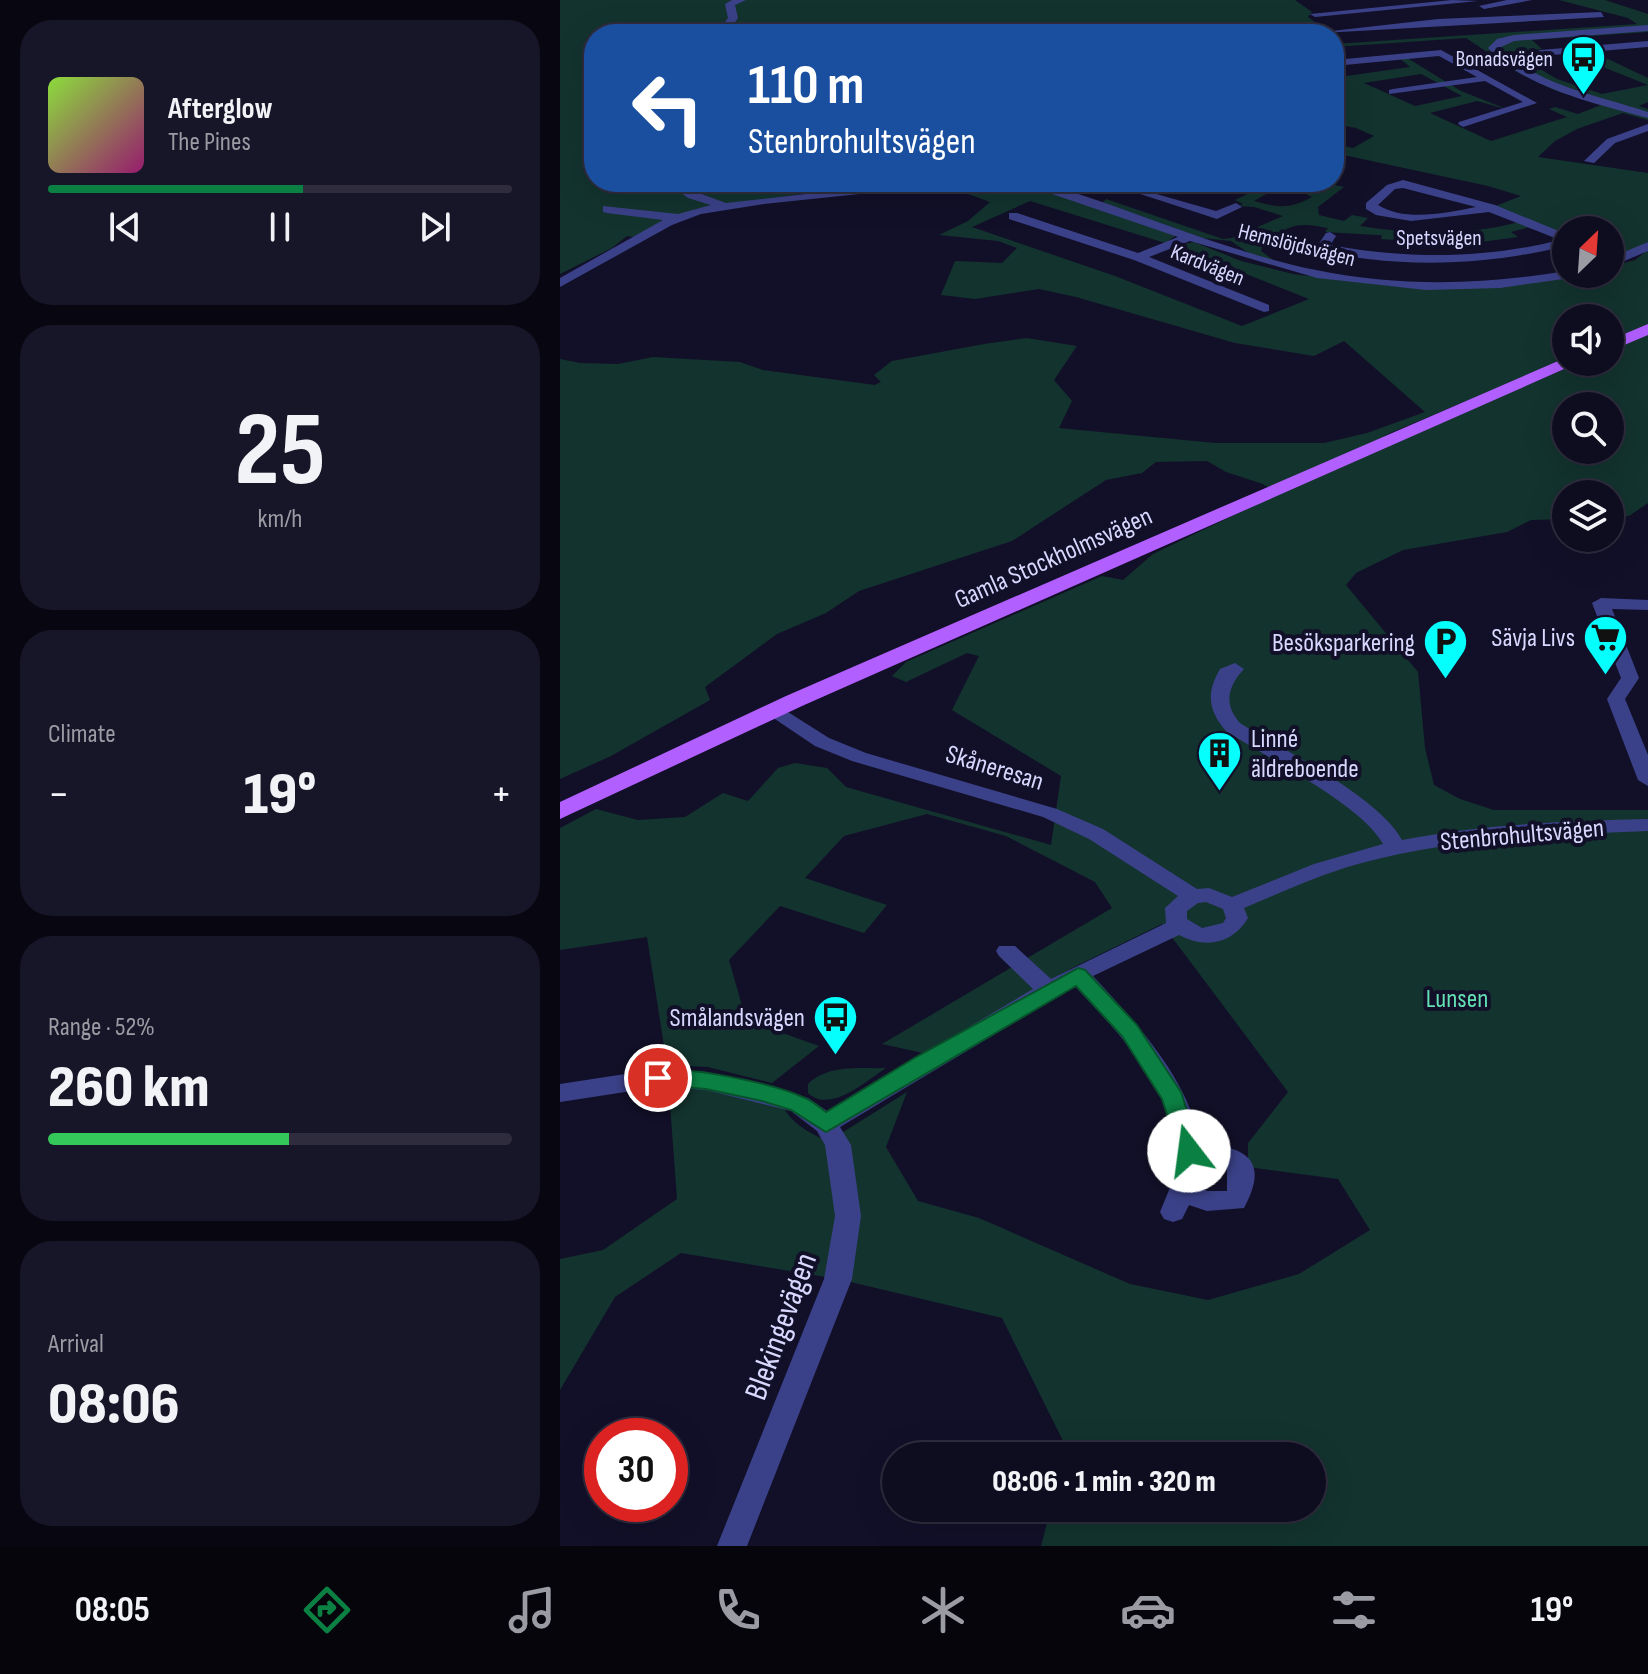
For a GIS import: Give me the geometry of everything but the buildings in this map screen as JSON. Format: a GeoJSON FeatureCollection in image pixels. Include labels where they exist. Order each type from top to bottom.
{"type":"FeatureCollection","features":[{"type":"Feature","properties":{"kind":"main road"},"geometry":{"type":"LineString","coordinates":[[1624,340],[1648,329]]}},
{"type":"Feature","properties":{"kind":"main road","name":"Gamla Stockholmsvägen"},"geometry":{"type":"LineString","coordinates":[[560,811],[773,711],[1552,370]]}},
{"type":"Feature","properties":{"kind":"street"},"geometry":{"type":"LineString","coordinates":[[728,24],[733,18],[730,4],[741,0]]}},
{"type":"Feature","properties":{"kind":"street"},"geometry":{"type":"LineString","coordinates":[[1315,14],[1472,0],[1531,36]]}},
{"type":"Feature","properties":{"kind":"street"},"geometry":{"type":"LineString","coordinates":[[1484,6],[1527,0]]}},
{"type":"Feature","properties":{"kind":"street"},"geometry":{"type":"LineString","coordinates":[[1344,31],[1601,15]]}},
{"type":"Feature","properties":{"kind":"street"},"geometry":{"type":"LineString","coordinates":[[1648,28],[1531,36],[1500,41],[1493,48],[1527,72],[1557,85],[1648,115]]}},
{"type":"Feature","properties":{"kind":"street"},"geometry":{"type":"LineString","coordinates":[[1597,31],[1619,46]]}},
{"type":"Feature","properties":{"kind":"street"},"geometry":{"type":"LineString","coordinates":[[1540,53],[1648,44]]}},
{"type":"Feature","properties":{"kind":"street"},"geometry":{"type":"LineString","coordinates":[[1344,62],[1438,53],[1532,103],[1463,124]]}},
{"type":"Feature","properties":{"kind":"street"},"geometry":{"type":"LineString","coordinates":[[1393,92],[1527,72]]}},
{"type":"Feature","properties":{"kind":"street"},"geometry":{"type":"LineString","coordinates":[[1590,161],[1611,141],[1648,127]]}},
{"type":"Feature","properties":{"kind":"street"},"geometry":{"type":"LineString","coordinates":[[1616,129],[1648,140]]}},
{"type":"Feature","properties":{"kind":"street"},"geometry":{"type":"LineString","coordinates":[[1491,208],[1427,217],[1380,212],[1370,206],[1391,187],[1403,184],[1491,208],[1552,234]]}},
{"type":"Feature","properties":{"kind":"street"},"geometry":{"type":"LineString","coordinates":[[687,192],[725,207]]}},
{"type":"Feature","properties":{"kind":"street"},"geometry":{"type":"LineString","coordinates":[[560,283],[677,218],[725,207],[857,192]]}},
{"type":"Feature","properties":{"kind":"street","name":"Hemslöjdsvägen"},"geometry":{"type":"LineString","coordinates":[[1056,192],[1301,271],[1378,282],[1481,285],[1552,276]]}},
{"type":"Feature","properties":{"kind":"street"},"geometry":{"type":"LineString","coordinates":[[1092,203],[1116,192]]}},
{"type":"Feature","properties":{"kind":"street"},"geometry":{"type":"LineString","coordinates":[[1155,192],[1217,215],[1236,207]]}},
{"type":"Feature","properties":{"kind":"street"},"geometry":{"type":"LineString","coordinates":[[607,209],[677,218]]}},
{"type":"Feature","properties":{"kind":"street","name":"Kardvägen"},"geometry":{"type":"LineString","coordinates":[[1013,216],[1138,257],[1264,308]]}},
{"type":"Feature","properties":{"kind":"street","name":"Kardvägen"},"geometry":{"type":"LineString","coordinates":[[1138,257],[1191,236]]}},
{"type":"Feature","properties":{"kind":"street","name":"Spetsvägen"},"geometry":{"type":"LineString","coordinates":[[1330,236],[1324,245],[1331,249],[1419,260],[1486,259],[1552,243]]}},
{"type":"Feature","properties":{"kind":"street"},"geometry":{"type":"LineString","coordinates":[[1624,255],[1648,246]]}},
{"type":"Feature","properties":{"kind":"street"},"geometry":{"type":"LineString","coordinates":[[1648,605],[1601,603],[1630,678],[1616,699],[1648,780]]}},
{"type":"Feature","properties":{"kind":"street"},"geometry":{"type":"LineString","coordinates":[[1235,669],[1227,673],[1224,681],[1218,700],[1219,712],[1233,727],[1354,803],[1385,828],[1396,848]]}},
{"type":"Feature","properties":{"kind":"street","name":"Skåneresan"},"geometry":{"type":"LineString","coordinates":[[773,711],[822,742],[859,757],[1050,813],[1096,834],[1193,896]]}},
{"type":"Feature","properties":{"kind":"street","name":"Stenbrohultsvägen"},"geometry":{"type":"LineString","coordinates":[[1232,905],[1350,859],[1396,848],[1483,833],[1648,825]]}},
{"type":"Feature","properties":{"kind":"street"},"geometry":{"type":"LineString","coordinates":[[1193,896],[1217,896],[1232,905],[1237,914],[1236,922],[1223,933],[1206,936],[1192,934],[1174,917],[1176,908],[1193,896]]}},
{"type":"Feature","properties":{"kind":"street"},"geometry":{"type":"LineString","coordinates":[[560,1093],[658,1078],[706,1081],[799,1104],[826,1124],[932,1058],[1078,975],[1180,925]]}},
{"type":"Feature","properties":{"kind":"street"},"geometry":{"type":"LineString","coordinates":[[1007,951],[1050,991]]}},
{"type":"Feature","properties":{"kind":"street"},"geometry":{"type":"LineString","coordinates":[[1078,975],[1130,1031],[1173,1098],[1189,1151],[1177,1202],[1235,1201],[1241,1190],[1239,1161],[1227,1155],[1189,1151]]}},
{"type":"Feature","properties":{"kind":"street","name":"Blekingevägen"},"geometry":{"type":"LineString","coordinates":[[732,1546],[838,1279],[848,1216],[838,1145],[826,1124]]}},
{"type":"Feature","properties":{"kind":"green space"},"geometry":{"type":"Polygon","coordinates":[[[560,0],[1295,0],[1312,12],[1308,17],[1316,23],[584,24],[584,192],[815,192],[711,207],[634,237],[627,236],[612,248],[560,274],[560,0]]]}},
{"type":"Feature","properties":{"kind":"green space"},"geometry":{"type":"Polygon","coordinates":[[[1559,0],[1605,0],[1648,14],[1648,32],[1532,40],[1542,49],[1531,50],[1538,56],[1523,59],[1557,79],[1602,94],[1648,85],[1648,102],[1639,106],[1648,109],[1648,120],[1623,113],[1577,129],[1555,141],[1538,157],[1648,173],[1648,242],[1624,255],[1624,216],[1552,216],[1552,231],[1537,225],[1511,232],[1518,237],[1474,243],[1470,240],[1431,241],[1429,238],[1381,239],[1382,235],[1325,232],[1328,228],[1298,225],[1285,230],[1262,248],[1261,251],[1276,262],[1253,256],[1231,241],[1203,238],[1102,203],[1106,199],[1223,239],[1283,216],[1239,206],[1243,204],[1235,200],[1252,192],[1268,193],[1254,201],[1278,206],[1297,204],[1312,197],[1306,194],[1310,192],[1338,192],[1318,207],[1319,215],[1344,221],[1352,215],[1368,218],[1360,226],[1401,231],[1462,232],[1503,226],[1523,221],[1493,207],[1521,196],[1344,155],[1344,146],[1353,148],[1374,136],[1344,126],[1344,75],[1410,67],[1398,57],[1404,56],[1461,91],[1509,110],[1477,101],[1430,113],[1491,141],[1567,117],[1549,109],[1555,107],[1578,114],[1601,105],[1554,90],[1517,72],[1466,38],[1344,46],[1344,43],[1637,24],[1628,18],[1559,0]],[[1421,74],[1364,83],[1415,106],[1462,96],[1421,74]]]}},
{"type":"Feature","properties":{"kind":"green space"},"geometry":{"type":"Polygon","coordinates":[[[1582,50],[1589,50],[1648,78],[1648,85],[1588,61],[1581,57],[1590,56],[1582,50]]]}},
{"type":"Feature","properties":{"kind":"green space","name":"Lunsen"},"geometry":{"type":"Polygon","coordinates":[[[963,192],[1048,192],[1177,235],[1165,243],[1030,201],[972,227],[1115,276],[1242,326],[1309,299],[1175,246],[1194,242],[1241,261],[1293,274],[1401,287],[1552,280],[1552,288],[1624,288],[1624,263],[1635,260],[1648,250],[1648,325],[1624,335],[1624,304],[1552,304],[1552,365],[1383,436],[1469,409],[1552,374],[1624,376],[1624,344],[1648,334],[1648,503],[1624,516],[1624,480],[1552,480],[1552,519],[1531,520],[1507,532],[1403,550],[1356,573],[1346,585],[1418,672],[1425,748],[1434,785],[1460,799],[1494,810],[1648,810],[1648,1546],[1041,1546],[1047,1522],[1326,1522],[1326,1442],[1064,1442],[1002,1318],[838,1279],[681,1253],[615,1297],[560,1390],[560,1259],[603,1250],[677,1199],[668,1078],[780,1098],[795,1122],[810,1133],[837,1145],[840,1134],[907,1092],[886,1147],[918,1201],[979,1218],[1130,1284],[1208,1300],[1299,1274],[1370,1230],[1338,1179],[1248,1167],[1248,1143],[1288,1092],[1162,924],[1076,966],[923,1053],[882,1044],[1112,908],[1095,882],[1006,836],[927,814],[844,836],[805,878],[887,905],[864,933],[780,906],[729,960],[746,1020],[819,1046],[772,1083],[708,1067],[667,1065],[647,937],[560,950],[560,828],[596,809],[638,820],[685,817],[723,793],[748,801],[778,768],[795,763],[827,768],[846,787],[1051,845],[1061,776],[952,710],[979,656],[967,653],[906,682],[892,676],[906,662],[1102,576],[1123,580],[1153,554],[1278,494],[1263,484],[1226,472],[1207,461],[1156,462],[1142,473],[1106,480],[1012,541],[859,591],[826,613],[777,634],[705,687],[710,700],[611,756],[560,779],[560,359],[618,364],[653,357],[740,362],[763,370],[875,385],[881,382],[874,375],[892,361],[1027,338],[1077,346],[1054,380],[1072,401],[1059,428],[1215,443],[1324,443],[1367,433],[1425,412],[1344,341],[1314,356],[1235,343],[1039,289],[975,299],[941,295],[955,261],[1002,263],[1017,248],[998,241],[939,235],[968,221],[990,202],[963,192]]]}},
{"type":"Feature","properties":{"kind":"green space"},"geometry":{"type":"Polygon","coordinates":[[[886,1068],[837,1098],[827,1100],[808,1093],[808,1084],[825,1073],[886,1068]]]}},
{"type":"Feature","properties":{"kind":"place","name":"Bonadsvägen"},"geometry":{"type":"Point","coordinates":[1584,97]}},
{"type":"Feature","properties":{"kind":"place","name":"Sävja Livs"},"geometry":{"type":"Point","coordinates":[1606,676]}},
{"type":"Feature","properties":{"kind":"place","name":"Besöksparkering"},"geometry":{"type":"Point","coordinates":[1446,681]}},
{"type":"Feature","properties":{"kind":"place","name":"Linné äldreboende"},"geometry":{"type":"Point","coordinates":[1220,792]}},
{"type":"Feature","properties":{"kind":"place","name":"Smålandsvägen"},"geometry":{"type":"Point","coordinates":[836,1056]}},
{"type":"Feature","properties":{"kind":"route"},"geometry":{"type":"LineString","coordinates":[[658,1078],[706,1081],[762,1093],[799,1104],[826,1124],[924,1062],[1078,975],[1130,1031],[1173,1098],[1189,1151]]}}]}
